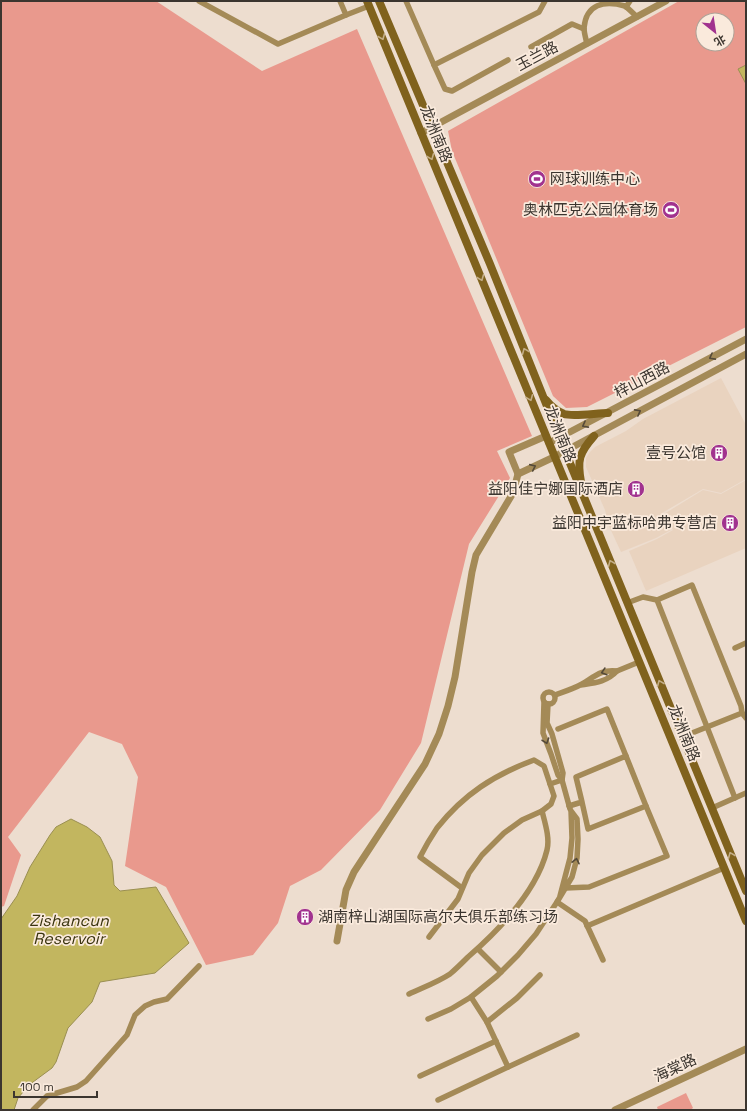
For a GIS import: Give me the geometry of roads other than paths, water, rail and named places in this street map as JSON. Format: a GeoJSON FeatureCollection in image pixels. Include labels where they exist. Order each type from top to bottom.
{"type":"FeatureCollection","features":[{"type":"Feature","properties":{"kind":"main road","name":"龙洲南路"},"geometry":{"type":"LineString","coordinates":[[379,1],[490,264],[584,499],[745,888]]}},
{"type":"Feature","properties":{"kind":"main road","name":"龙洲南路"},"geometry":{"type":"LineString","coordinates":[[368,3],[746,921]]}},
{"type":"Feature","properties":{"kind":"main road"},"geometry":{"type":"LineString","coordinates":[[543,396],[550,405],[564,414],[608,413]]}},
{"type":"Feature","properties":{"kind":"main road"},"geometry":{"type":"LineString","coordinates":[[584,499],[579,473],[579,458],[586,445],[594,436]]}},
{"type":"Feature","properties":{"kind":"street"},"geometry":{"type":"LineString","coordinates":[[199,1],[278,44],[346,15],[368,3]]}},
{"type":"Feature","properties":{"kind":"street"},"geometry":{"type":"LineString","coordinates":[[340,1],[346,15]]}},
{"type":"Feature","properties":{"kind":"street"},"geometry":{"type":"LineString","coordinates":[[406,1],[446,89],[452,91],[508,60]]}},
{"type":"Feature","properties":{"kind":"street"},"geometry":{"type":"LineString","coordinates":[[434,65],[539,12],[545,1]]}},
{"type":"Feature","properties":{"kind":"street"},"geometry":{"type":"LineString","coordinates":[[626,7],[630,1]]}},
{"type":"Feature","properties":{"kind":"street","name":"玉兰路"},"geometry":{"type":"LineString","coordinates":[[421,133],[666,1]]}},
{"type":"Feature","properties":{"kind":"street"},"geometry":{"type":"LineString","coordinates":[[587,44],[584,29],[590,10],[596,2],[614,3],[626,7],[637,17]]}},
{"type":"Feature","properties":{"kind":"street"},"geometry":{"type":"LineString","coordinates":[[531,47],[572,24],[584,29]]}},
{"type":"Feature","properties":{"kind":"street","name":"梓山西路"},"geometry":{"type":"LineString","coordinates":[[746,339],[560,439],[548,440],[509,452],[518,474],[565,452],[746,354]]}},
{"type":"Feature","properties":{"kind":"street"},"geometry":{"type":"LineString","coordinates":[[337,941],[346,890],[354,872],[421,771],[439,734],[455,677],[476,555],[514,493],[518,474]]}},
{"type":"Feature","properties":{"kind":"street"},"geometry":{"type":"LineString","coordinates":[[627,603],[643,597],[657,600],[692,585],[741,706],[742,713],[746,718]]}},
{"type":"Feature","properties":{"kind":"street"},"geometry":{"type":"LineString","coordinates":[[657,600],[735,798]]}},
{"type":"Feature","properties":{"kind":"street"},"geometry":{"type":"LineString","coordinates":[[735,648],[746,644]]}},
{"type":"Feature","properties":{"kind":"street"},"geometry":{"type":"LineString","coordinates":[[555,695],[581,685],[611,677],[617,671],[639,662]]}},
{"type":"Feature","properties":{"kind":"street"},"geometry":{"type":"LineString","coordinates":[[555,695],[550,692],[543,696],[546,703],[543,733],[558,775],[562,780],[570,808],[572,838],[570,858],[559,899]]}},
{"type":"Feature","properties":{"kind":"street"},"geometry":{"type":"LineString","coordinates":[[546,703],[554,702],[555,695]]}},
{"type":"Feature","properties":{"kind":"street"},"geometry":{"type":"LineString","coordinates":[[558,730],[607,709],[667,856],[590,887],[566,888]]}},
{"type":"Feature","properties":{"kind":"street"},"geometry":{"type":"LineString","coordinates":[[682,737],[742,713]]}},
{"type":"Feature","properties":{"kind":"street"},"geometry":{"type":"LineString","coordinates":[[626,756],[576,777],[588,829],[646,806]]}},
{"type":"Feature","properties":{"kind":"street"},"geometry":{"type":"LineString","coordinates":[[429,937],[458,898],[470,873],[482,856],[498,839],[522,820],[542,811],[551,804],[554,796],[544,766],[534,760],[512,768],[480,786],[457,805],[437,829],[420,857],[462,888]]}},
{"type":"Feature","properties":{"kind":"street"},"geometry":{"type":"LineString","coordinates":[[550,784],[562,780]]}},
{"type":"Feature","properties":{"kind":"street"},"geometry":{"type":"LineString","coordinates":[[712,808],[746,793]]}},
{"type":"Feature","properties":{"kind":"street"},"geometry":{"type":"LineString","coordinates":[[570,808],[582,802]]}},
{"type":"Feature","properties":{"kind":"street"},"geometry":{"type":"LineString","coordinates":[[428,1019],[451,1009],[471,997],[501,972],[536,934],[572,877],[577,858],[578,839],[577,819],[570,808]]}},
{"type":"Feature","properties":{"kind":"street"},"geometry":{"type":"LineString","coordinates":[[409,994],[449,974],[503,923],[531,888],[540,870],[547,849],[547,827],[542,811]]}},
{"type":"Feature","properties":{"kind":"street"},"geometry":{"type":"LineString","coordinates":[[587,926],[724,868]]}},
{"type":"Feature","properties":{"kind":"street"},"geometry":{"type":"LineString","coordinates":[[559,899],[585,921],[603,960]]}},
{"type":"Feature","properties":{"kind":"street"},"geometry":{"type":"LineString","coordinates":[[478,948],[501,972]]}},
{"type":"Feature","properties":{"kind":"street"},"geometry":{"type":"LineString","coordinates":[[33,1110],[47,1096],[77,1087],[86,1081],[127,1035],[135,1015],[145,1006],[167,999],[198,966]]}},
{"type":"Feature","properties":{"kind":"street"},"geometry":{"type":"LineString","coordinates":[[487,1022],[517,998],[540,975]]}},
{"type":"Feature","properties":{"kind":"street"},"geometry":{"type":"LineString","coordinates":[[471,997],[487,1022],[508,1067]]}},
{"type":"Feature","properties":{"kind":"street"},"geometry":{"type":"LineString","coordinates":[[438,1100],[577,1034]]}},
{"type":"Feature","properties":{"kind":"street"},"geometry":{"type":"LineString","coordinates":[[420,1076],[496,1041]]}},
{"type":"Feature","properties":{"kind":"street","name":"海棠路"},"geometry":{"type":"LineString","coordinates":[[615,1110],[746,1049]]}},
{"type":"Feature","properties":{"kind":"water"},"geometry":{"type":"Polygon","coordinates":[[[746,65],[746,84],[738,69],[746,65]]]}},
{"type":"Feature","properties":{"kind":"water","name":"Zishancun Reservoir"},"geometry":{"type":"Polygon","coordinates":[[[71,819],[87,827],[100,837],[112,861],[114,885],[120,891],[156,887],[189,943],[155,973],[100,982],[92,1002],[68,1028],[56,1062],[52,1068],[29,1085],[18,1098],[14,1110],[1,1110],[1,919],[17,896],[30,867],[50,835],[56,827],[71,819]]]}},
{"type":"Feature","properties":{"kind":"place","name":"网球训练中心"},"geometry":{"type":"Point","coordinates":[537,179]}},
{"type":"Feature","properties":{"kind":"place","name":"奥林匹克公园体育场"},"geometry":{"type":"Point","coordinates":[671,210]}},
{"type":"Feature","properties":{"kind":"place","name":"壹号公馆"},"geometry":{"type":"Point","coordinates":[719,453]}},
{"type":"Feature","properties":{"kind":"place","name":"益阳佳宁娜国际酒店"},"geometry":{"type":"Point","coordinates":[636,489]}},
{"type":"Feature","properties":{"kind":"place","name":"益阳中宇蓝标哈弗专营店"},"geometry":{"type":"Point","coordinates":[730,523]}},
{"type":"Feature","properties":{"kind":"place","name":"湖南梓山湖国际高尔夫俱乐部练习场"},"geometry":{"type":"Point","coordinates":[305,917]}}]}
